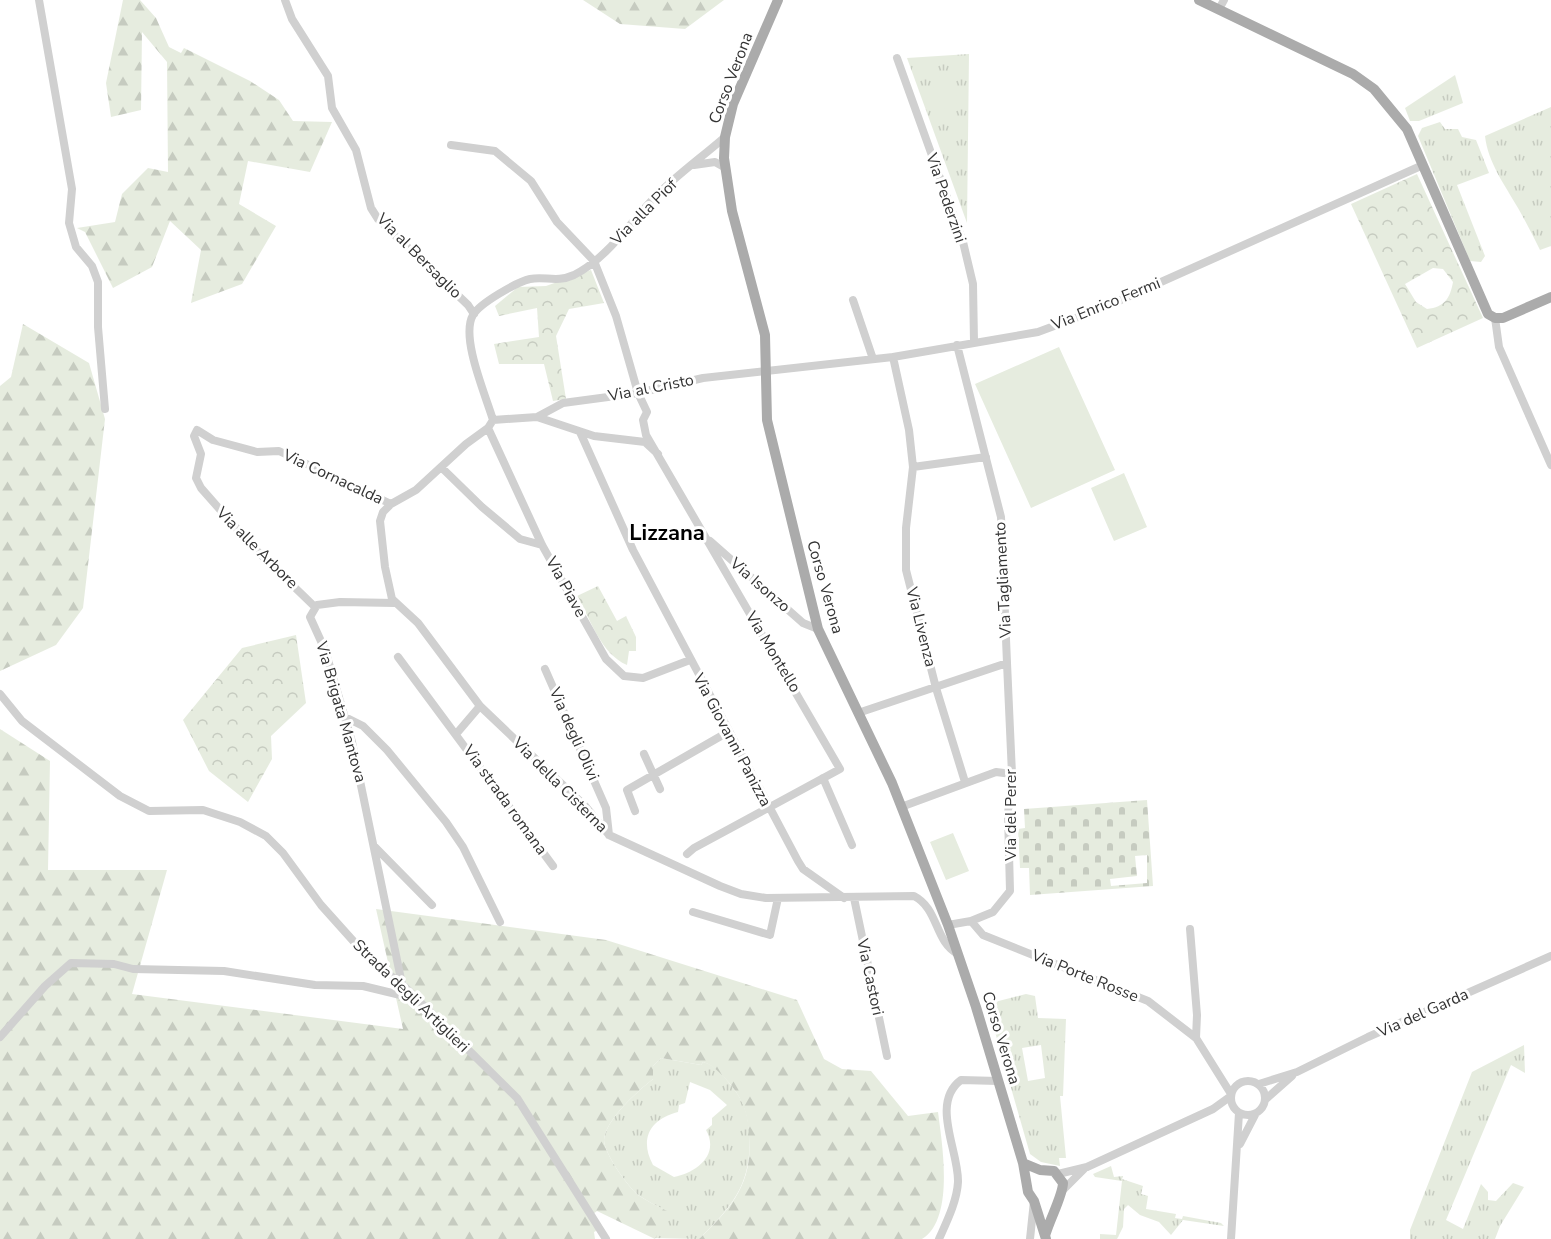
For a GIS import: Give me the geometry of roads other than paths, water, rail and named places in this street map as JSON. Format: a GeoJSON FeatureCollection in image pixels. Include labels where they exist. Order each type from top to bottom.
{"type":"FeatureCollection","features":[{"type":"Feature","properties":{"kind":"main road","name":"Corso Verona"},"geometry":{"type":"LineString","coordinates":[[778,0],[734,104],[721,163],[765,335],[768,420],[818,629],[901,807],[948,925],[999,1081],[1028,1182]]}},
{"type":"Feature","properties":{"kind":"main road"},"geometry":{"type":"LineString","coordinates":[[1199,0],[1221,5],[1364,81],[1374,89],[1407,129],[1485,310],[1496,318],[1512,315],[1551,297]]}},
{"type":"Feature","properties":{"kind":"main road"},"geometry":{"type":"LineString","coordinates":[[1023,1163],[1040,1170],[1049,1169],[1058,1174],[1063,1190],[1057,1201],[1046,1238]]}},
{"type":"Feature","properties":{"kind":"main road"},"geometry":{"type":"LineString","coordinates":[[1040,1170],[1028,1182],[1028,1192],[1034,1201],[1046,1238]]}},
{"type":"Feature","properties":{"kind":"main road"},"geometry":{"type":"LineString","coordinates":[[1034,1201],[1043,1205],[1057,1201]]}},
{"type":"Feature","properties":{"kind":"street"},"geometry":{"type":"LineString","coordinates":[[39,0],[72,189],[69,223],[76,247],[92,266],[98,282],[98,327],[105,409]]}},
{"type":"Feature","properties":{"kind":"street","name":"Via al Bersaglio"},"geometry":{"type":"LineString","coordinates":[[285,0],[292,19],[328,76],[332,108],[356,150],[371,208],[378,219],[468,305],[474,314]]}},
{"type":"Feature","properties":{"kind":"street","name":"Via Pederzini"},"geometry":{"type":"LineString","coordinates":[[897,58],[963,242],[973,284],[974,342]]}},
{"type":"Feature","properties":{"kind":"street","name":"Via alla Piof"},"geometry":{"type":"LineString","coordinates":[[474,314],[515,284],[533,279],[552,281],[574,275],[594,261],[657,195],[725,137]]}},
{"type":"Feature","properties":{"kind":"street"},"geometry":{"type":"LineString","coordinates":[[451,145],[495,151],[531,181],[557,222],[594,261]]}},
{"type":"Feature","properties":{"kind":"street"},"geometry":{"type":"LineString","coordinates":[[694,165],[721,163],[716,152],[708,152]]}},
{"type":"Feature","properties":{"kind":"street","name":"Via Enrico Fermi"},"geometry":{"type":"LineString","coordinates":[[768,371],[893,357],[1038,332],[1105,308],[1423,165]]}},
{"type":"Feature","properties":{"kind":"street","name":"Via Montello"},"geometry":{"type":"LineString","coordinates":[[594,261],[616,316],[638,393],[647,412],[643,420],[646,435],[840,769],[823,778]]}},
{"type":"Feature","properties":{"kind":"street"},"geometry":{"type":"LineString","coordinates":[[853,300],[873,359]]}},
{"type":"Feature","properties":{"kind":"street","name":"Via Piave"},"geometry":{"type":"LineString","coordinates":[[474,314],[470,325],[471,346],[490,424],[542,545],[606,660],[624,676],[643,678],[690,660]]}},
{"type":"Feature","properties":{"kind":"street"},"geometry":{"type":"LineString","coordinates":[[1496,318],[1499,347],[1551,465]]}},
{"type":"Feature","properties":{"kind":"street","name":"Via Tagliamento"},"geometry":{"type":"LineString","coordinates":[[957,345],[1001,517],[1007,663]]}},
{"type":"Feature","properties":{"kind":"street","name":"Via Livenza"},"geometry":{"type":"LineString","coordinates":[[893,357],[909,430],[913,467],[906,528],[906,570],[936,688],[965,782]]}},
{"type":"Feature","properties":{"kind":"street","name":"Via al Cristo"},"geometry":{"type":"LineString","coordinates":[[537,417],[562,403],[638,393],[703,378],[768,371]]}},
{"type":"Feature","properties":{"kind":"street"},"geometry":{"type":"LineString","coordinates":[[315,607],[340,602],[395,603],[385,567],[380,521],[383,512],[391,504],[416,490],[490,424],[537,417],[580,432],[645,442],[658,454]]}},
{"type":"Feature","properties":{"kind":"street","name":"Via Cornacalda"},"geometry":{"type":"LineString","coordinates":[[201,488],[196,478],[201,454],[194,436],[197,430],[213,440],[257,452],[279,451],[391,504]]}},
{"type":"Feature","properties":{"kind":"street","name":"Via Giovanni Panizza"},"geometry":{"type":"LineString","coordinates":[[580,432],[633,550],[803,869],[849,898]]}},
{"type":"Feature","properties":{"kind":"street"},"geometry":{"type":"LineString","coordinates":[[913,467],[986,457]]}},
{"type":"Feature","properties":{"kind":"street"},"geometry":{"type":"LineString","coordinates":[[442,468],[482,507],[520,539],[542,545]]}},
{"type":"Feature","properties":{"kind":"street","name":"Via alle Arbore"},"geometry":{"type":"LineString","coordinates":[[201,488],[252,546],[315,607]]}},
{"type":"Feature","properties":{"kind":"street","name":"Via Isonzo"},"geometry":{"type":"LineString","coordinates":[[704,536],[803,623],[818,629]]}},
{"type":"Feature","properties":{"kind":"street","name":"Via della Cisterna"},"geometry":{"type":"LineString","coordinates":[[395,603],[418,623],[480,706],[586,807],[609,835],[741,894],[778,898],[849,898]]}},
{"type":"Feature","properties":{"kind":"street","name":"Via Brigata Mantova"},"geometry":{"type":"LineString","coordinates":[[315,607],[310,617],[325,651],[345,717],[375,847],[402,984]]}},
{"type":"Feature","properties":{"kind":"street","name":"Via strada romana"},"geometry":{"type":"LineString","coordinates":[[398,657],[457,733],[553,866]]}},
{"type":"Feature","properties":{"kind":"street"},"geometry":{"type":"LineString","coordinates":[[858,713],[1007,663]]}},
{"type":"Feature","properties":{"kind":"street","name":"Via del Perer"},"geometry":{"type":"LineString","coordinates":[[948,925],[970,921],[993,912],[1010,891],[1008,814],[1012,774],[1007,663]]}},
{"type":"Feature","properties":{"kind":"street","name":"Via degli Olivi"},"geometry":{"type":"LineString","coordinates":[[545,669],[606,808],[609,835]]}},
{"type":"Feature","properties":{"kind":"street","name":"Strada degli Artiglieri"},"geometry":{"type":"LineString","coordinates":[[0,694],[22,721],[120,796],[149,811],[203,810],[240,822],[266,836],[283,854],[321,905],[373,963],[402,984],[517,1098],[606,1239]]}},
{"type":"Feature","properties":{"kind":"street","name":"Via strada romana"},"geometry":{"type":"LineString","coordinates":[[457,733],[480,706]]}},
{"type":"Feature","properties":{"kind":"street"},"geometry":{"type":"LineString","coordinates":[[345,717],[363,726],[371,734],[446,822],[463,847],[500,922]]}},
{"type":"Feature","properties":{"kind":"street"},"geometry":{"type":"LineString","coordinates":[[635,810],[627,790],[728,732]]}},
{"type":"Feature","properties":{"kind":"street"},"geometry":{"type":"LineString","coordinates":[[644,754],[660,789]]}},
{"type":"Feature","properties":{"kind":"street"},"geometry":{"type":"LineString","coordinates":[[901,807],[996,772],[1012,774]]}},
{"type":"Feature","properties":{"kind":"street"},"geometry":{"type":"LineString","coordinates":[[687,854],[823,778],[852,845]]}},
{"type":"Feature","properties":{"kind":"street"},"geometry":{"type":"LineString","coordinates":[[375,847],[432,905]]}},
{"type":"Feature","properties":{"kind":"street"},"geometry":{"type":"LineString","coordinates":[[849,898],[899,894],[914,896],[924,902],[932,913],[947,948],[958,954]]}},
{"type":"Feature","properties":{"kind":"street"},"geometry":{"type":"LineString","coordinates":[[693,912],[771,935],[778,898]]}},
{"type":"Feature","properties":{"kind":"street","name":"Via Castori"},"geometry":{"type":"LineString","coordinates":[[849,898],[887,1056]]}},
{"type":"Feature","properties":{"kind":"street","name":"Via Porte Rosse"},"geometry":{"type":"LineString","coordinates":[[970,921],[983,935],[1148,1001],[1196,1038],[1231,1095]]}},
{"type":"Feature","properties":{"kind":"street"},"geometry":{"type":"LineString","coordinates":[[1190,930],[1197,1014],[1196,1038]]}},
{"type":"Feature","properties":{"kind":"street","name":"Via del Garda"},"geometry":{"type":"LineString","coordinates":[[1259,1084],[1297,1072],[1368,1037],[1551,956]]}},
{"type":"Feature","properties":{"kind":"street"},"geometry":{"type":"LineString","coordinates":[[0,1037],[45,986],[71,963],[114,964],[133,969],[224,971],[315,985],[363,986],[417,999]]}},
{"type":"Feature","properties":{"kind":"street","name":"Via del Garda"},"geometry":{"type":"LineString","coordinates":[[1266,1099],[1297,1072]]}},
{"type":"Feature","properties":{"kind":"street"},"geometry":{"type":"LineString","coordinates":[[939,1239],[957,1194],[958,1181],[947,1115],[950,1093],[961,1080],[999,1081]]}},
{"type":"Feature","properties":{"kind":"street"},"geometry":{"type":"LineString","coordinates":[[1223,1081],[1237,1086]]}},
{"type":"Feature","properties":{"kind":"street"},"geometry":{"type":"LineString","coordinates":[[1058,1174],[1087,1167],[1213,1110],[1231,1095],[1237,1086],[1246,1081],[1259,1084],[1266,1099],[1263,1108],[1254,1115],[1238,1150],[1234,1170],[1231,1239]]}},
{"type":"Feature","properties":{"kind":"street"},"geometry":{"type":"LineString","coordinates":[[1231,1095],[1236,1111],[1238,1150]]}},
{"type":"Feature","properties":{"kind":"street"},"geometry":{"type":"LineString","coordinates":[[1213,1110],[1254,1115]]}},
{"type":"Feature","properties":{"kind":"street"},"geometry":{"type":"LineString","coordinates":[[1063,1190],[1087,1167]]}},
{"type":"Feature","properties":{"kind":"street"},"geometry":{"type":"LineString","coordinates":[[1030,1239],[1034,1201]]}},
{"type":"Feature","properties":{"kind":"district","name":"Lizzana"},"geometry":{"type":"Point","coordinates":[667,533]}}]}
